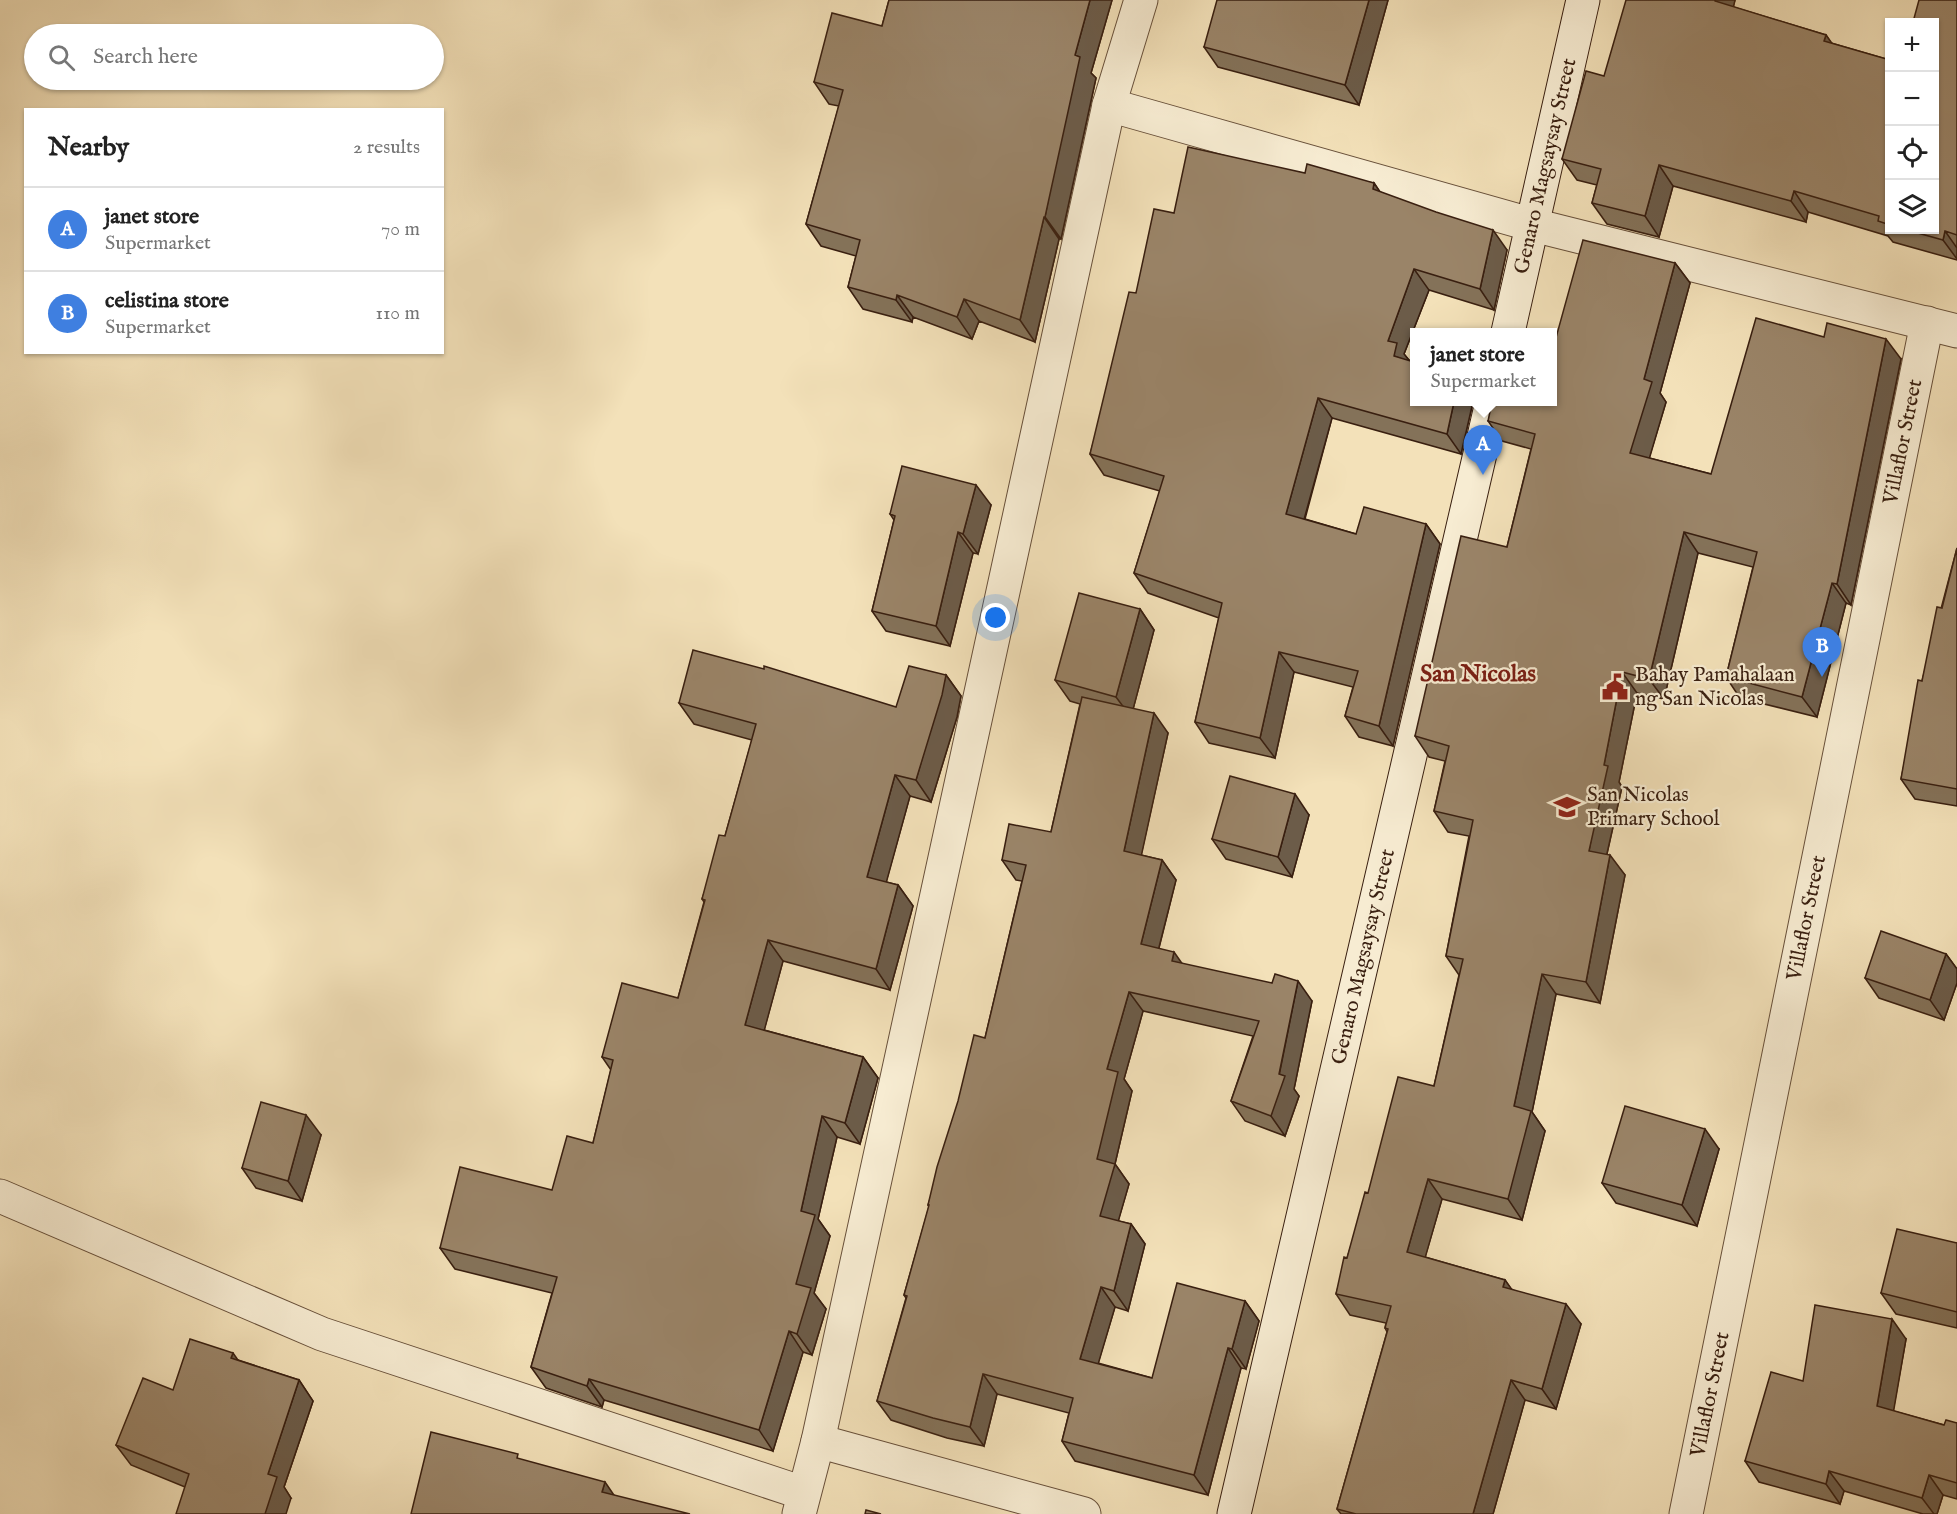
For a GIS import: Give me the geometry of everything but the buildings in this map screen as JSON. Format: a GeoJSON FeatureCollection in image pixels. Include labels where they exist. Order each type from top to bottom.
{"type":"FeatureCollection","features":[{"type":"Feature","properties":{"kind":"street"},"geometry":{"type":"LineString","coordinates":[[0,1196],[322,1334],[801,1503],[818,1441],[1109,105],[1141,0]]}},
{"type":"Feature","properties":{"kind":"street","name":"Genaro Magsaysay Street"},"geometry":{"type":"LineString","coordinates":[[1509,328],[1582,0]]}},
{"type":"Feature","properties":{"kind":"street"},"geometry":{"type":"LineString","coordinates":[[1109,105],[1533,225],[1942,327]]}},
{"type":"Feature","properties":{"kind":"street","name":"Villaflor Street"},"geometry":{"type":"LineString","coordinates":[[1686,1514],[1942,327]]}},
{"type":"Feature","properties":{"kind":"street","name":"Genaro Magsaysay Street"},"geometry":{"type":"LineString","coordinates":[[1234,1514],[1491,406]]}},
{"type":"Feature","properties":{"kind":"street"},"geometry":{"type":"LineString","coordinates":[[818,1441],[1084,1514]]}},
{"type":"Feature","properties":{"kind":"place","name":"janet store"},"geometry":{"type":"Point","coordinates":[1483,475]}},
{"type":"Feature","properties":{"kind":"place","name":"celistina store"},"geometry":{"type":"Point","coordinates":[1822,677]}},
{"type":"Feature","properties":{"kind":"place","name":"Bahay Pamahalaan ng San Nicolas"},"geometry":{"type":"Point","coordinates":[1615,687]}},
{"type":"Feature","properties":{"kind":"place","name":"San Nicolas Primary School"},"geometry":{"type":"Point","coordinates":[1567,807]}},
{"type":"Feature","properties":{"kind":"district","name":"San Nicolas"},"geometry":{"type":"Point","coordinates":[1478,674]}}]}
